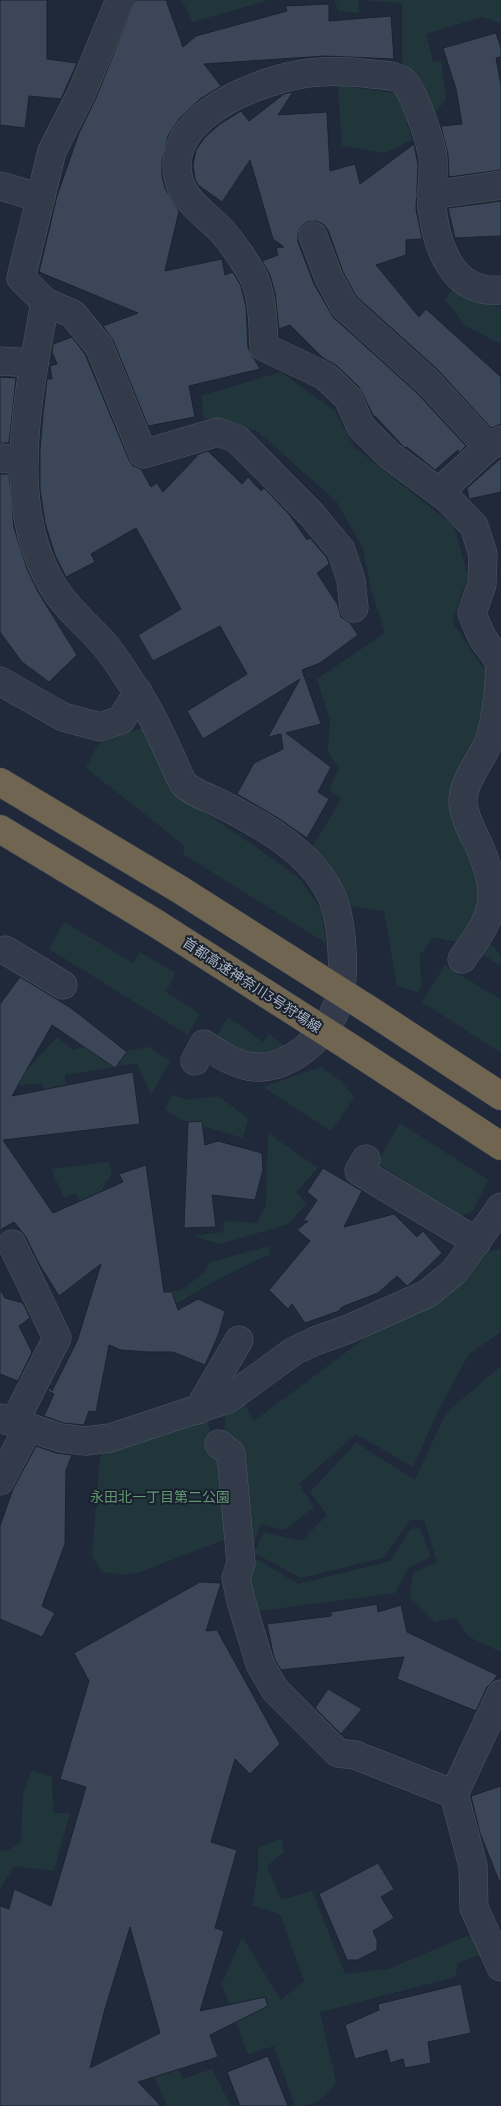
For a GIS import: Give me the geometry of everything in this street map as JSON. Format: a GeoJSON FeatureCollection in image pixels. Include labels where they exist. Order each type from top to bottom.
{"type":"FeatureCollection","features":[{"type":"Feature","properties":{"kind":"highway"},"geometry":{"type":"LineString","coordinates":[[0,782],[179,889],[501,1096]]}},
{"type":"Feature","properties":{"kind":"highway","name":"首都高速神奈川3号狩場線"},"geometry":{"type":"LineString","coordinates":[[0,829],[157,924],[501,1146]]}},
{"type":"Feature","properties":{"kind":"street"},"geometry":{"type":"LineString","coordinates":[[120,0],[82,92],[52,152],[21,278],[45,302],[73,314],[98,346],[143,454],[218,432],[237,439],[313,516],[341,550],[352,580],[354,608]]}},
{"type":"Feature","properties":{"kind":"street"},"geometry":{"type":"LineString","coordinates":[[462,959],[488,922],[496,903],[494,882],[485,855],[469,826],[463,800],[469,779],[488,745],[496,718],[500,691],[499,663],[482,637],[472,612],[482,584],[483,554],[474,526],[447,498],[389,455],[361,427],[348,398],[325,376],[264,347],[263,312],[254,280],[220,228],[189,201],[179,184],[177,163],[180,144],[197,122],[221,105],[250,89],[280,79],[318,72],[351,71],[389,76],[403,80],[411,92],[433,153],[432,208],[445,258],[459,279],[474,288],[501,290]]}},
{"type":"Feature","properties":{"kind":"street"},"geometry":{"type":"LineString","coordinates":[[432,194],[501,185]]}},
{"type":"Feature","properties":{"kind":"street"},"geometry":{"type":"LineString","coordinates":[[0,186],[41,198]]}},
{"type":"Feature","properties":{"kind":"street"},"geometry":{"type":"LineString","coordinates":[[313,236],[329,278],[344,306],[494,443],[439,492]]}},
{"type":"Feature","properties":{"kind":"street"},"geometry":{"type":"LineString","coordinates":[[45,302],[26,411],[12,459],[38,558],[58,594],[108,650],[138,692],[185,785],[252,820],[292,847],[319,876],[333,901],[341,929],[341,978],[337,1006],[325,1026],[302,1052],[277,1066],[250,1067],[226,1058],[204,1044],[194,1061]]}},
{"type":"Feature","properties":{"kind":"street"},"geometry":{"type":"LineString","coordinates":[[0,361],[34,363]]}},
{"type":"Feature","properties":{"kind":"street"},"geometry":{"type":"LineString","coordinates":[[0,681],[63,717],[100,727],[121,720],[138,692]]}},
{"type":"Feature","properties":{"kind":"street"},"geometry":{"type":"LineString","coordinates":[[2,948],[63,985]]}},
{"type":"Feature","properties":{"kind":"street"},"geometry":{"type":"LineString","coordinates":[[366,1158],[359,1171],[477,1242]]}},
{"type":"Feature","properties":{"kind":"street"},"geometry":{"type":"LineString","coordinates":[[14,1423],[61,1438],[86,1441],[110,1438],[228,1399],[301,1348],[427,1294],[454,1272],[500,1211]]}},
{"type":"Feature","properties":{"kind":"street"},"geometry":{"type":"LineString","coordinates":[[0,1481],[14,1423],[57,1338],[12,1244]]}},
{"type":"Feature","properties":{"kind":"street"},"geometry":{"type":"LineString","coordinates":[[198,1410],[239,1340]]}},
{"type":"Feature","properties":{"kind":"street"},"geometry":{"type":"LineString","coordinates":[[219,1444],[231,1454],[241,1563],[236,1578],[260,1664],[274,1690],[338,1753],[355,1755],[454,1794]]}},
{"type":"Feature","properties":{"kind":"street"},"geometry":{"type":"LineString","coordinates":[[501,1694],[454,1794],[473,1866],[474,1908],[501,1966]]}},
{"type":"Feature","properties":{"kind":"green space"},"geometry":{"type":"Polygon","coordinates":[[[182,0],[269,0],[192,22],[182,0]]]}},
{"type":"Feature","properties":{"kind":"green space"},"geometry":{"type":"Polygon","coordinates":[[[335,0],[358,0],[359,13],[338,11],[335,0]]]}},
{"type":"Feature","properties":{"kind":"green space"},"geometry":{"type":"Polygon","coordinates":[[[363,0],[501,0],[501,24],[482,17],[426,34],[433,62],[441,60],[446,99],[432,117],[422,81],[402,62],[402,3],[363,0]]]}},
{"type":"Feature","properties":{"kind":"green space"},"geometry":{"type":"Polygon","coordinates":[[[338,85],[399,94],[412,140],[384,153],[342,146],[338,85]]]}},
{"type":"Feature","properties":{"kind":"green space"},"geometry":{"type":"Polygon","coordinates":[[[454,287],[472,299],[501,308],[501,344],[466,326],[445,300],[454,287]]]}},
{"type":"Feature","properties":{"kind":"green space"},"geometry":{"type":"Polygon","coordinates":[[[281,372],[335,411],[354,447],[454,526],[468,577],[452,622],[486,672],[488,714],[468,762],[488,901],[460,943],[433,937],[420,955],[421,985],[418,992],[397,986],[384,911],[351,906],[313,846],[341,799],[329,790],[339,768],[328,752],[330,721],[317,679],[385,633],[371,589],[363,548],[336,501],[257,431],[204,418],[201,396],[281,372]]]}},
{"type":"Feature","properties":{"kind":"green space"},"geometry":{"type":"Polygon","coordinates":[[[145,727],[171,789],[301,880],[321,910],[326,943],[183,854],[185,846],[86,768],[98,744],[145,727]]]}},
{"type":"Feature","properties":{"kind":"green space"},"geometry":{"type":"Polygon","coordinates":[[[64,922],[133,963],[140,952],[175,973],[166,992],[200,1014],[188,1035],[49,949],[64,922]]]}},
{"type":"Feature","properties":{"kind":"green space"},"geometry":{"type":"Polygon","coordinates":[[[487,940],[501,955],[501,966],[478,952],[487,940]]]}},
{"type":"Feature","properties":{"kind":"green space"},"geometry":{"type":"Polygon","coordinates":[[[445,965],[501,1000],[501,1053],[422,1002],[445,965]]]}},
{"type":"Feature","properties":{"kind":"green space"},"geometry":{"type":"Polygon","coordinates":[[[228,1017],[263,1042],[269,1034],[287,1048],[257,1053],[236,1047],[217,1035],[228,1017]]]}},
{"type":"Feature","properties":{"kind":"green space"},"geometry":{"type":"Polygon","coordinates":[[[57,1037],[72,1050],[109,1041],[119,1052],[149,1047],[170,1061],[151,1095],[137,1063],[65,1075],[66,1094],[45,1093],[42,1084],[13,1085],[57,1037]]]}},
{"type":"Feature","properties":{"kind":"green space"},"geometry":{"type":"Polygon","coordinates":[[[321,1067],[342,1082],[354,1098],[331,1131],[263,1087],[321,1067]]]}},
{"type":"Feature","properties":{"kind":"green space"},"geometry":{"type":"Polygon","coordinates":[[[172,1095],[190,1100],[218,1096],[248,1118],[243,1138],[179,1119],[165,1110],[172,1095]]]}},
{"type":"Feature","properties":{"kind":"green space"},"geometry":{"type":"Polygon","coordinates":[[[400,1123],[488,1180],[473,1211],[460,1216],[377,1163],[400,1123]]]}},
{"type":"Feature","properties":{"kind":"green space"},"geometry":{"type":"Polygon","coordinates":[[[268,1133],[318,1168],[296,1192],[306,1204],[288,1224],[220,1244],[193,1236],[223,1232],[225,1221],[257,1223],[266,1205],[268,1133]]]}},
{"type":"Feature","properties":{"kind":"green space"},"geometry":{"type":"Polygon","coordinates":[[[109,1162],[112,1174],[105,1183],[91,1227],[76,1193],[64,1198],[51,1169],[109,1162]]]}},
{"type":"Feature","properties":{"kind":"green space"},"geometry":{"type":"Polygon","coordinates":[[[269,1246],[270,1254],[215,1281],[172,1306],[144,1290],[180,1291],[205,1272],[208,1263],[269,1246]]]}},
{"type":"Feature","properties":{"kind":"green space"},"geometry":{"type":"Polygon","coordinates":[[[501,1248],[501,1332],[469,1354],[438,1411],[413,1467],[356,1434],[299,1484],[314,1507],[284,1530],[261,1524],[250,1553],[224,1437],[226,1406],[242,1399],[254,1421],[364,1339],[359,1330],[472,1258],[501,1248]]]}},
{"type":"Feature","properties":{"kind":"green space"},"geometry":{"type":"Polygon","coordinates":[[[501,1366],[501,1652],[469,1637],[456,1618],[435,1622],[410,1597],[413,1573],[437,1562],[424,1520],[410,1520],[383,1558],[301,1578],[254,1553],[264,1532],[302,1541],[327,1515],[310,1492],[356,1443],[415,1480],[446,1413],[501,1366]]]}},
{"type":"Feature","properties":{"kind":"green space","name":"永田北一丁目第二公園"},"geometry":{"type":"Polygon","coordinates":[[[208,1419],[212,1446],[222,1457],[226,1539],[140,1572],[125,1575],[102,1572],[92,1556],[100,1457],[106,1449],[208,1419]]]}},
{"type":"Feature","properties":{"kind":"green space"},"geometry":{"type":"Polygon","coordinates":[[[420,1528],[431,1557],[408,1568],[395,1593],[252,1612],[245,1566],[252,1556],[298,1584],[390,1561],[411,1529],[420,1528]]]}},
{"type":"Feature","properties":{"kind":"green space"},"geometry":{"type":"Polygon","coordinates":[[[32,1770],[52,1777],[53,1813],[70,1813],[54,1871],[14,1866],[0,1889],[0,1851],[9,1850],[21,1841],[23,1794],[32,1770]]]}},
{"type":"Feature","properties":{"kind":"green space"},"geometry":{"type":"Polygon","coordinates":[[[281,1839],[284,1852],[267,1866],[281,1900],[312,1891],[345,1974],[388,1969],[474,1933],[485,1953],[458,1963],[455,1977],[320,2012],[336,2082],[328,2093],[319,2100],[302,2106],[295,2106],[274,2046],[248,2054],[222,1984],[242,1937],[281,2000],[304,1981],[280,1914],[252,1905],[258,1870],[258,1848],[281,1839]]]}},
{"type":"Feature","properties":{"kind":"green space"},"geometry":{"type":"Polygon","coordinates":[[[176,2066],[183,2079],[212,2069],[231,2106],[167,2106],[153,2073],[176,2066]]]}},
{"type":"Feature","properties":{"kind":"building"},"geometry":{"type":"Polygon","coordinates":[[[0,0],[47,0],[47,59],[77,63],[61,99],[29,96],[25,128],[0,125],[0,0]]]}},
{"type":"Feature","properties":{"kind":"building"},"geometry":{"type":"Polygon","coordinates":[[[135,0],[166,0],[183,47],[196,36],[287,11],[285,6],[329,4],[329,21],[391,16],[394,59],[325,56],[204,64],[221,86],[200,99],[180,118],[168,136],[162,161],[162,176],[165,188],[179,211],[165,271],[222,259],[225,275],[233,272],[241,286],[246,307],[248,348],[260,369],[189,386],[195,417],[148,426],[113,340],[103,326],[138,313],[39,272],[57,196],[79,133],[96,98],[135,0]]]}},
{"type":"Feature","properties":{"kind":"building"},"geometry":{"type":"Polygon","coordinates":[[[496,33],[501,48],[501,57],[496,58],[501,85],[501,170],[449,177],[448,155],[441,126],[462,124],[456,89],[443,48],[496,33]]]}},
{"type":"Feature","properties":{"kind":"building"},"geometry":{"type":"Polygon","coordinates":[[[293,92],[278,115],[327,112],[330,171],[355,164],[360,184],[414,144],[418,165],[416,209],[422,239],[406,240],[406,255],[376,265],[419,317],[426,309],[501,377],[501,424],[491,428],[438,370],[356,296],[343,272],[328,230],[323,224],[316,221],[307,222],[301,227],[298,234],[298,242],[314,284],[333,317],[417,393],[466,446],[459,453],[458,450],[435,470],[407,447],[405,448],[374,417],[359,387],[336,365],[323,358],[290,325],[279,329],[275,293],[270,275],[262,261],[278,255],[276,248],[284,247],[273,239],[250,160],[222,202],[198,185],[195,179],[193,165],[196,150],[205,137],[220,124],[241,111],[249,121],[284,94],[293,92]]]}},
{"type":"Feature","properties":{"kind":"building"},"geometry":{"type":"Polygon","coordinates":[[[501,201],[501,236],[455,238],[448,208],[501,201]]]}},
{"type":"Feature","properties":{"kind":"building"},"geometry":{"type":"Polygon","coordinates":[[[72,337],[85,354],[129,460],[133,466],[141,469],[151,487],[157,483],[163,492],[199,454],[208,451],[242,484],[248,477],[261,491],[264,488],[288,513],[307,540],[310,538],[327,558],[329,564],[317,573],[338,605],[341,617],[350,623],[358,635],[320,663],[302,670],[321,724],[286,733],[331,767],[318,792],[329,799],[307,838],[237,794],[254,763],[283,749],[281,734],[268,737],[300,679],[203,739],[187,711],[247,674],[220,626],[153,661],[138,635],[181,609],[136,528],[91,554],[95,562],[66,577],[55,555],[45,523],[40,488],[40,451],[47,379],[52,379],[50,366],[57,364],[52,352],[53,344],[72,337]]]}},
{"type":"Feature","properties":{"kind":"building"},"geometry":{"type":"Polygon","coordinates":[[[0,377],[16,378],[9,443],[0,443],[0,377]]]}},
{"type":"Feature","properties":{"kind":"building"},"geometry":{"type":"Polygon","coordinates":[[[501,458],[501,492],[469,499],[467,488],[501,458]]]}},
{"type":"Feature","properties":{"kind":"building"},"geometry":{"type":"Polygon","coordinates":[[[0,474],[9,474],[14,528],[27,569],[38,592],[77,655],[49,682],[22,662],[0,632],[0,474]]]}},
{"type":"Feature","properties":{"kind":"building"},"geometry":{"type":"Polygon","coordinates":[[[20,977],[71,1008],[127,1052],[115,1068],[52,1025],[12,1096],[133,1072],[140,1124],[3,1140],[53,1213],[123,1182],[119,1174],[146,1165],[164,1292],[172,1292],[178,1310],[198,1299],[225,1311],[219,1333],[205,1365],[173,1352],[121,1350],[109,1345],[96,1412],[89,1411],[84,1425],[64,1423],[44,1416],[54,1394],[48,1391],[50,1387],[52,1391],[77,1341],[101,1264],[59,1296],[38,1262],[26,1237],[14,1222],[0,1230],[0,1004],[20,977]]]}},
{"type":"Feature","properties":{"kind":"building"},"geometry":{"type":"Polygon","coordinates":[[[202,1121],[205,1145],[218,1141],[262,1153],[263,1170],[255,1200],[212,1195],[216,1227],[184,1228],[188,1122],[202,1121]]]}},
{"type":"Feature","properties":{"kind":"building"},"geometry":{"type":"Polygon","coordinates":[[[323,1168],[362,1191],[344,1227],[394,1214],[417,1237],[423,1231],[442,1253],[407,1286],[397,1276],[378,1293],[342,1307],[339,1311],[305,1323],[292,1304],[288,1309],[269,1290],[310,1241],[297,1230],[308,1221],[303,1221],[317,1200],[307,1192],[323,1168]]]}},
{"type":"Feature","properties":{"kind":"building"},"geometry":{"type":"Polygon","coordinates":[[[0,1289],[5,1298],[23,1303],[30,1318],[19,1326],[32,1352],[18,1381],[0,1374],[0,1289]]]}},
{"type":"Feature","properties":{"kind":"building"},"geometry":{"type":"Polygon","coordinates":[[[36,1446],[56,1453],[72,1455],[66,1470],[65,1544],[42,1606],[55,1613],[42,1637],[0,1619],[0,1526],[13,1489],[36,1446]]]}},
{"type":"Feature","properties":{"kind":"building"},"geometry":{"type":"Polygon","coordinates":[[[200,1582],[221,1583],[206,1631],[217,1630],[280,1744],[250,1774],[235,1759],[211,1842],[237,1850],[215,1928],[224,1931],[200,2011],[265,1997],[268,2006],[210,2035],[218,2057],[138,2082],[161,2106],[0,2106],[0,1906],[9,1909],[14,1889],[51,1906],[86,1787],[60,1779],[89,1681],[74,1653],[200,1582]],[[130,1927],[105,2009],[90,2068],[160,2033],[130,1927]]]}},
{"type":"Feature","properties":{"kind":"building"},"geometry":{"type":"Polygon","coordinates":[[[377,1604],[378,1612],[401,1605],[407,1632],[497,1675],[487,1687],[476,1711],[397,1679],[404,1657],[281,1670],[274,1658],[267,1624],[331,1616],[331,1612],[377,1604]]]}},
{"type":"Feature","properties":{"kind":"building"},"geometry":{"type":"Polygon","coordinates":[[[328,1689],[362,1709],[341,1734],[315,1708],[328,1689]]]}},
{"type":"Feature","properties":{"kind":"building"},"geometry":{"type":"Polygon","coordinates":[[[501,1786],[501,1880],[499,1881],[480,1833],[471,1796],[501,1786]]]}},
{"type":"Feature","properties":{"kind":"building"},"geometry":{"type":"Polygon","coordinates":[[[378,1863],[394,1889],[381,1897],[394,1918],[373,1931],[377,1940],[377,1950],[358,1960],[347,1960],[319,1894],[378,1863]]]}},
{"type":"Feature","properties":{"kind":"building"},"geometry":{"type":"Polygon","coordinates":[[[461,1984],[471,2033],[428,2042],[431,2063],[405,2068],[403,2059],[390,2063],[387,2050],[355,2059],[345,2025],[379,2010],[378,2004],[461,1984]]]}},
{"type":"Feature","properties":{"kind":"building"},"geometry":{"type":"Polygon","coordinates":[[[268,2056],[288,2106],[240,2106],[227,2072],[268,2056]]]}}]}
